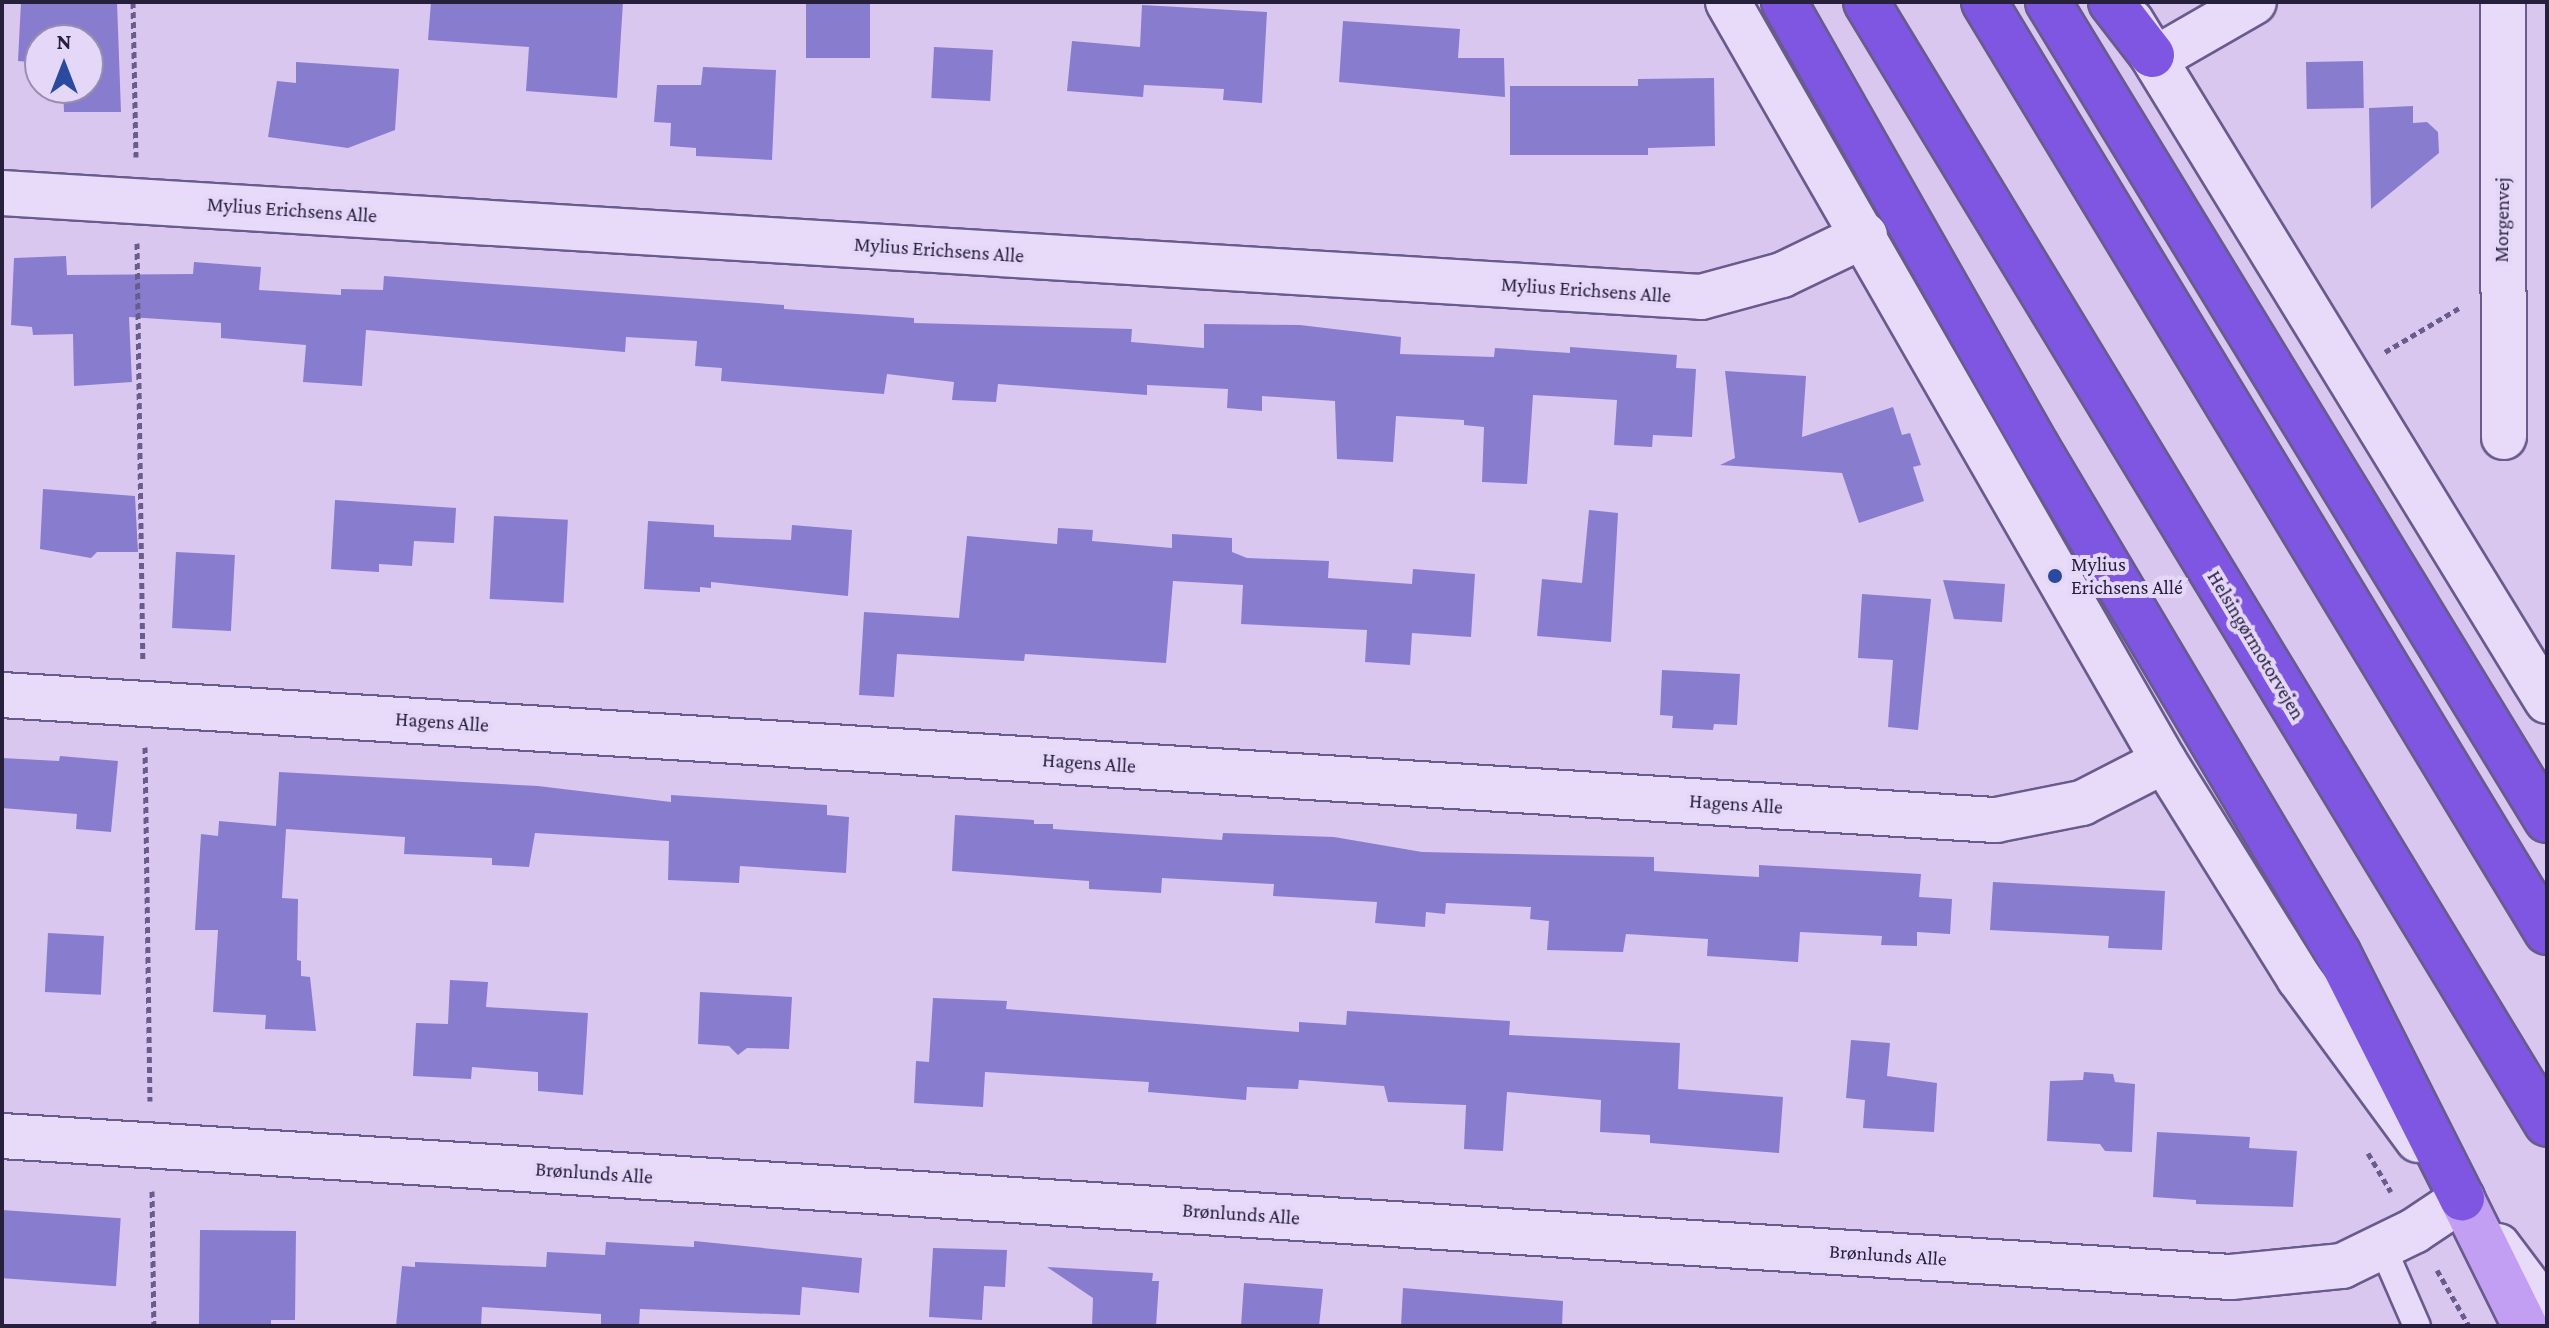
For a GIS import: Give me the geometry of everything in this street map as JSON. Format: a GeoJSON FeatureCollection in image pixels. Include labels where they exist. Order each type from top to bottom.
{"type":"FeatureCollection","features":[{"type":"Feature","properties":{"kind":"highway"},"geometry":{"type":"LineString","coordinates":[[1784,2],[2037,447],[2338,953],[2462,1199]]}},
{"type":"Feature","properties":{"kind":"highway","name":"Helsingørmotorvejen"},"geometry":{"type":"LineString","coordinates":[[1866,2],[2547,1124]]}},
{"type":"Feature","properties":{"kind":"highway"},"geometry":{"type":"LineString","coordinates":[[1984,2],[2547,932]]}},
{"type":"Feature","properties":{"kind":"highway"},"geometry":{"type":"LineString","coordinates":[[2048,2],[2547,820]]}},
{"type":"Feature","properties":{"kind":"highway"},"geometry":{"type":"LineString","coordinates":[[2111,2],[2153,57]]}},
{"type":"Feature","properties":{"kind":"main road"},"geometry":{"type":"LineString","coordinates":[[2462,1199],[2525,1326]]}},
{"type":"Feature","properties":{"kind":"street"},"geometry":{"type":"LineString","coordinates":[[1728,2],[1865,235],[2164,761],[2299,978],[2547,1311]]}},
{"type":"Feature","properties":{"kind":"street"},"geometry":{"type":"LineString","coordinates":[[2120,2],[2345,375],[2547,701]]}},
{"type":"Feature","properties":{"kind":"street"},"geometry":{"type":"LineString","coordinates":[[2153,57],[2254,2]]}},
{"type":"Feature","properties":{"kind":"street","name":"Morgenvej"},"geometry":{"type":"LineString","coordinates":[[2503,2],[2501,284],[2504,437]]}},
{"type":"Feature","properties":{"kind":"street","name":"Mylius Erichsens Alle"},"geometry":{"type":"LineString","coordinates":[[2,193],[1701,297],[1782,275],[1865,235]]}},
{"type":"Feature","properties":{"kind":"street","name":"Hagens Alle"},"geometry":{"type":"LineString","coordinates":[[2,695],[1996,820],[2082,803],[2164,761]]}},
{"type":"Feature","properties":{"kind":"street","name":"Brønlunds Alle"},"geometry":{"type":"LineString","coordinates":[[2,1136],[2231,1277],[2342,1266],[2462,1199]]}},
{"type":"Feature","properties":{"kind":"lane"},"geometry":{"type":"LineString","coordinates":[[2382,1246],[2417,1326]]}},
{"type":"Feature","properties":{"kind":"path"},"geometry":{"type":"LineString","coordinates":[[2345,375],[2501,284]]}},
{"type":"Feature","properties":{"kind":"building"},"geometry":{"type":"Polygon","coordinates":[[[21,2],[117,2],[121,112],[64,112],[64,104],[104,104],[104,24],[24,24],[24,62],[18,61],[21,2]]]}},
{"type":"Feature","properties":{"kind":"building"},"geometry":{"type":"Polygon","coordinates":[[[431,2],[623,2],[617,98],[526,91],[529,47],[428,40],[431,2]]]}},
{"type":"Feature","properties":{"kind":"building"},"geometry":{"type":"Polygon","coordinates":[[[806,2],[870,2],[870,58],[806,58],[806,2]]]}},
{"type":"Feature","properties":{"kind":"building"},"geometry":{"type":"Polygon","coordinates":[[[1142,5],[1267,12],[1262,103],[1223,100],[1224,89],[1144,85],[1143,97],[1067,91],[1072,41],[1140,47],[1142,5]]]}},
{"type":"Feature","properties":{"kind":"building"},"geometry":{"type":"Polygon","coordinates":[[[1343,21],[1460,29],[1458,58],[1504,58],[1505,97],[1339,82],[1343,21]]]}},
{"type":"Feature","properties":{"kind":"building"},"geometry":{"type":"Polygon","coordinates":[[[934,47],[993,50],[990,101],[931,98],[934,47]]]}},
{"type":"Feature","properties":{"kind":"building"},"geometry":{"type":"Polygon","coordinates":[[[2363,61],[2364,108],[2307,109],[2306,62],[2363,61]]]}},
{"type":"Feature","properties":{"kind":"building"},"geometry":{"type":"Polygon","coordinates":[[[296,62],[399,69],[395,130],[348,148],[268,137],[277,81],[296,83],[296,62]]]}},
{"type":"Feature","properties":{"kind":"building"},"geometry":{"type":"Polygon","coordinates":[[[703,67],[776,70],[772,160],[696,156],[696,148],[670,146],[671,123],[654,122],[657,85],[701,85],[703,67]]]}},
{"type":"Feature","properties":{"kind":"building"},"geometry":{"type":"Polygon","coordinates":[[[1714,78],[1715,146],[1648,148],[1648,155],[1510,155],[1510,86],[1638,86],[1638,79],[1714,78]]]}},
{"type":"Feature","properties":{"kind":"building"},"geometry":{"type":"Polygon","coordinates":[[[2413,106],[2413,123],[2427,122],[2438,132],[2439,153],[2371,209],[2369,108],[2413,106]]]}},
{"type":"Feature","properties":{"kind":"building"},"geometry":{"type":"Polygon","coordinates":[[[66,256],[67,275],[193,274],[194,262],[261,267],[259,290],[341,295],[341,289],[383,290],[384,276],[784,305],[784,309],[914,318],[914,323],[1132,329],[1131,342],[1204,348],[1204,324],[1300,325],[1401,337],[1400,354],[1494,357],[1495,348],[1570,353],[1570,347],[1677,355],[1676,368],[1696,369],[1692,437],[1653,435],[1652,447],[1614,445],[1617,400],[1533,395],[1527,484],[1482,482],[1484,427],[1464,425],[1464,420],[1396,416],[1393,462],[1337,459],[1335,401],[1262,396],[1262,411],[1227,408],[1228,389],[1147,385],[1147,395],[998,384],[996,402],[952,400],[954,382],[887,374],[884,394],[721,381],[722,368],[695,366],[697,341],[626,337],[625,352],[366,330],[362,386],[303,382],[306,345],[221,338],[221,323],[129,317],[132,382],[74,386],[73,334],[33,335],[32,327],[11,325],[14,258],[66,256]]]}},
{"type":"Feature","properties":{"kind":"building"},"geometry":{"type":"Polygon","coordinates":[[[1725,371],[1806,376],[1802,437],[1893,407],[1902,435],[1910,433],[1921,465],[1913,467],[1924,501],[1859,523],[1842,473],[1720,465],[1735,458],[1725,371]]]}},
{"type":"Feature","properties":{"kind":"building"},"geometry":{"type":"Polygon","coordinates":[[[43,489],[135,496],[138,552],[97,552],[91,558],[40,549],[43,489]]]}},
{"type":"Feature","properties":{"kind":"building"},"geometry":{"type":"Polygon","coordinates":[[[335,500],[456,508],[454,543],[414,541],[412,566],[379,564],[379,572],[331,569],[335,500]]]}},
{"type":"Feature","properties":{"kind":"building"},"geometry":{"type":"Polygon","coordinates":[[[1589,510],[1618,513],[1611,642],[1537,636],[1542,579],[1582,583],[1589,510]]]}},
{"type":"Feature","properties":{"kind":"building"},"geometry":{"type":"Polygon","coordinates":[[[494,516],[568,520],[564,603],[490,599],[494,516]]]}},
{"type":"Feature","properties":{"kind":"building"},"geometry":{"type":"Polygon","coordinates":[[[648,521],[714,525],[714,537],[791,540],[792,525],[852,530],[848,596],[711,582],[711,588],[700,587],[700,592],[644,589],[648,521]]]}},
{"type":"Feature","properties":{"kind":"building"},"geometry":{"type":"Polygon","coordinates":[[[1058,528],[1093,530],[1092,541],[1172,548],[1172,534],[1232,538],[1232,552],[1247,558],[1329,561],[1328,578],[1412,584],[1413,569],[1475,574],[1471,637],[1412,633],[1410,665],[1365,662],[1367,630],[1241,624],[1243,585],[1173,581],[1166,663],[1025,654],[1024,661],[897,654],[894,697],[859,695],[864,612],[959,618],[967,536],[1057,544],[1058,528]]]}},
{"type":"Feature","properties":{"kind":"building"},"geometry":{"type":"Polygon","coordinates":[[[176,552],[235,555],[231,631],[172,628],[176,552]]]}},
{"type":"Feature","properties":{"kind":"building"},"geometry":{"type":"Polygon","coordinates":[[[1943,580],[2005,584],[2002,622],[1954,619],[1943,580]]]}},
{"type":"Feature","properties":{"kind":"building"},"geometry":{"type":"Polygon","coordinates":[[[1862,594],[1931,599],[1918,730],[1888,727],[1893,660],[1858,658],[1862,594]]]}},
{"type":"Feature","properties":{"kind":"building"},"geometry":{"type":"Polygon","coordinates":[[[1662,670],[1740,674],[1737,725],[1714,724],[1713,730],[1672,728],[1673,716],[1660,715],[1662,670]]]}},
{"type":"Feature","properties":{"kind":"building"},"geometry":{"type":"Polygon","coordinates":[[[60,756],[118,761],[111,832],[76,829],[77,814],[2,808],[2,758],[59,761],[60,756]]]}},
{"type":"Feature","properties":{"kind":"building"},"geometry":{"type":"Polygon","coordinates":[[[279,772],[538,786],[671,802],[671,795],[827,805],[827,815],[849,817],[846,873],[740,866],[739,883],[668,880],[669,841],[535,833],[529,867],[492,865],[492,858],[404,854],[405,837],[286,829],[282,898],[298,899],[297,960],[301,961],[301,976],[310,977],[316,1031],[265,1029],[266,1015],[213,1012],[218,930],[195,930],[201,834],[218,836],[219,821],[276,826],[279,772]]]}},
{"type":"Feature","properties":{"kind":"building"},"geometry":{"type":"Polygon","coordinates":[[[955,815],[1034,820],[1034,824],[1053,824],[1053,829],[1222,840],[1223,833],[1334,837],[1422,852],[1654,857],[1654,871],[1759,877],[1759,865],[1921,874],[1919,897],[1952,899],[1950,934],[1917,932],[1917,946],[1881,945],[1882,936],[1800,932],[1798,962],[1707,956],[1708,939],[1626,934],[1623,952],[1547,950],[1549,921],[1530,919],[1531,907],[1446,903],[1445,914],[1426,912],[1425,927],[1375,923],[1377,902],[1273,896],[1274,884],[1162,878],[1161,893],[1089,889],[1089,881],[952,871],[955,815]]]}},
{"type":"Feature","properties":{"kind":"building"},"geometry":{"type":"Polygon","coordinates":[[[1993,882],[2165,891],[2162,950],[2108,948],[2109,936],[1990,930],[1993,882]]]}},
{"type":"Feature","properties":{"kind":"building"},"geometry":{"type":"Polygon","coordinates":[[[48,933],[104,936],[101,995],[45,992],[48,933]]]}},
{"type":"Feature","properties":{"kind":"building"},"geometry":{"type":"Polygon","coordinates":[[[450,980],[488,982],[486,1007],[588,1013],[583,1095],[538,1091],[538,1072],[472,1067],[471,1079],[413,1076],[416,1023],[448,1024],[450,980]]]}},
{"type":"Feature","properties":{"kind":"building"},"geometry":{"type":"Polygon","coordinates":[[[700,992],[792,997],[789,1049],[747,1048],[738,1055],[729,1046],[698,1044],[700,992]]]}},
{"type":"Feature","properties":{"kind":"building"},"geometry":{"type":"Polygon","coordinates":[[[933,998],[1007,1001],[1006,1009],[1299,1032],[1299,1022],[1346,1025],[1347,1011],[1510,1021],[1509,1035],[1680,1043],[1678,1089],[1783,1097],[1779,1153],[1650,1143],[1650,1135],[1600,1132],[1601,1100],[1507,1092],[1503,1151],[1464,1149],[1466,1105],[1388,1102],[1384,1086],[1299,1080],[1298,1089],[1247,1087],[1246,1100],[1148,1092],[1149,1082],[985,1072],[983,1107],[914,1103],[916,1061],[929,1062],[933,998]]]}},
{"type":"Feature","properties":{"kind":"building"},"geometry":{"type":"Polygon","coordinates":[[[1851,1040],[1890,1043],[1887,1076],[1937,1083],[1934,1132],[1863,1128],[1865,1100],[1846,1098],[1851,1040]]]}},
{"type":"Feature","properties":{"kind":"building"},"geometry":{"type":"Polygon","coordinates":[[[2084,1072],[2113,1074],[2115,1082],[2135,1084],[2132,1152],[2105,1151],[2100,1144],[2047,1141],[2050,1081],[2083,1080],[2084,1072]]]}},
{"type":"Feature","properties":{"kind":"building"},"geometry":{"type":"Polygon","coordinates":[[[2157,1132],[2250,1137],[2249,1148],[2297,1151],[2293,1207],[2196,1204],[2196,1200],[2153,1197],[2157,1132]]]}},
{"type":"Feature","properties":{"kind":"building"},"geometry":{"type":"Polygon","coordinates":[[[2,1210],[121,1218],[116,1286],[2,1278],[2,1210]]]}},
{"type":"Feature","properties":{"kind":"building"},"geometry":{"type":"Polygon","coordinates":[[[200,1230],[296,1231],[295,1320],[271,1320],[271,1326],[199,1326],[200,1230]]]}},
{"type":"Feature","properties":{"kind":"building"},"geometry":{"type":"Polygon","coordinates":[[[694,1241],[862,1258],[859,1293],[802,1287],[800,1315],[640,1309],[639,1326],[601,1326],[601,1314],[482,1307],[481,1326],[396,1326],[402,1266],[415,1267],[415,1262],[546,1267],[547,1252],[605,1255],[606,1242],[694,1247],[694,1241]]]}},
{"type":"Feature","properties":{"kind":"building"},"geometry":{"type":"Polygon","coordinates":[[[933,1248],[1007,1250],[1005,1287],[984,1286],[982,1320],[929,1317],[933,1248]]]}},
{"type":"Feature","properties":{"kind":"building"},"geometry":{"type":"Polygon","coordinates":[[[1047,1267],[1153,1273],[1152,1281],[1159,1281],[1156,1326],[1092,1326],[1093,1298],[1047,1267]]]}},
{"type":"Feature","properties":{"kind":"building"},"geometry":{"type":"Polygon","coordinates":[[[1244,1283],[1323,1289],[1319,1326],[1241,1326],[1244,1283]]]}},
{"type":"Feature","properties":{"kind":"building"},"geometry":{"type":"Polygon","coordinates":[[[1403,1288],[1563,1301],[1562,1326],[1401,1326],[1403,1288]]]}},
{"type":"Feature","properties":{"kind":"place","name":"Mylius Erichsens Allé"},"geometry":{"type":"Point","coordinates":[2055,576]}}]}
